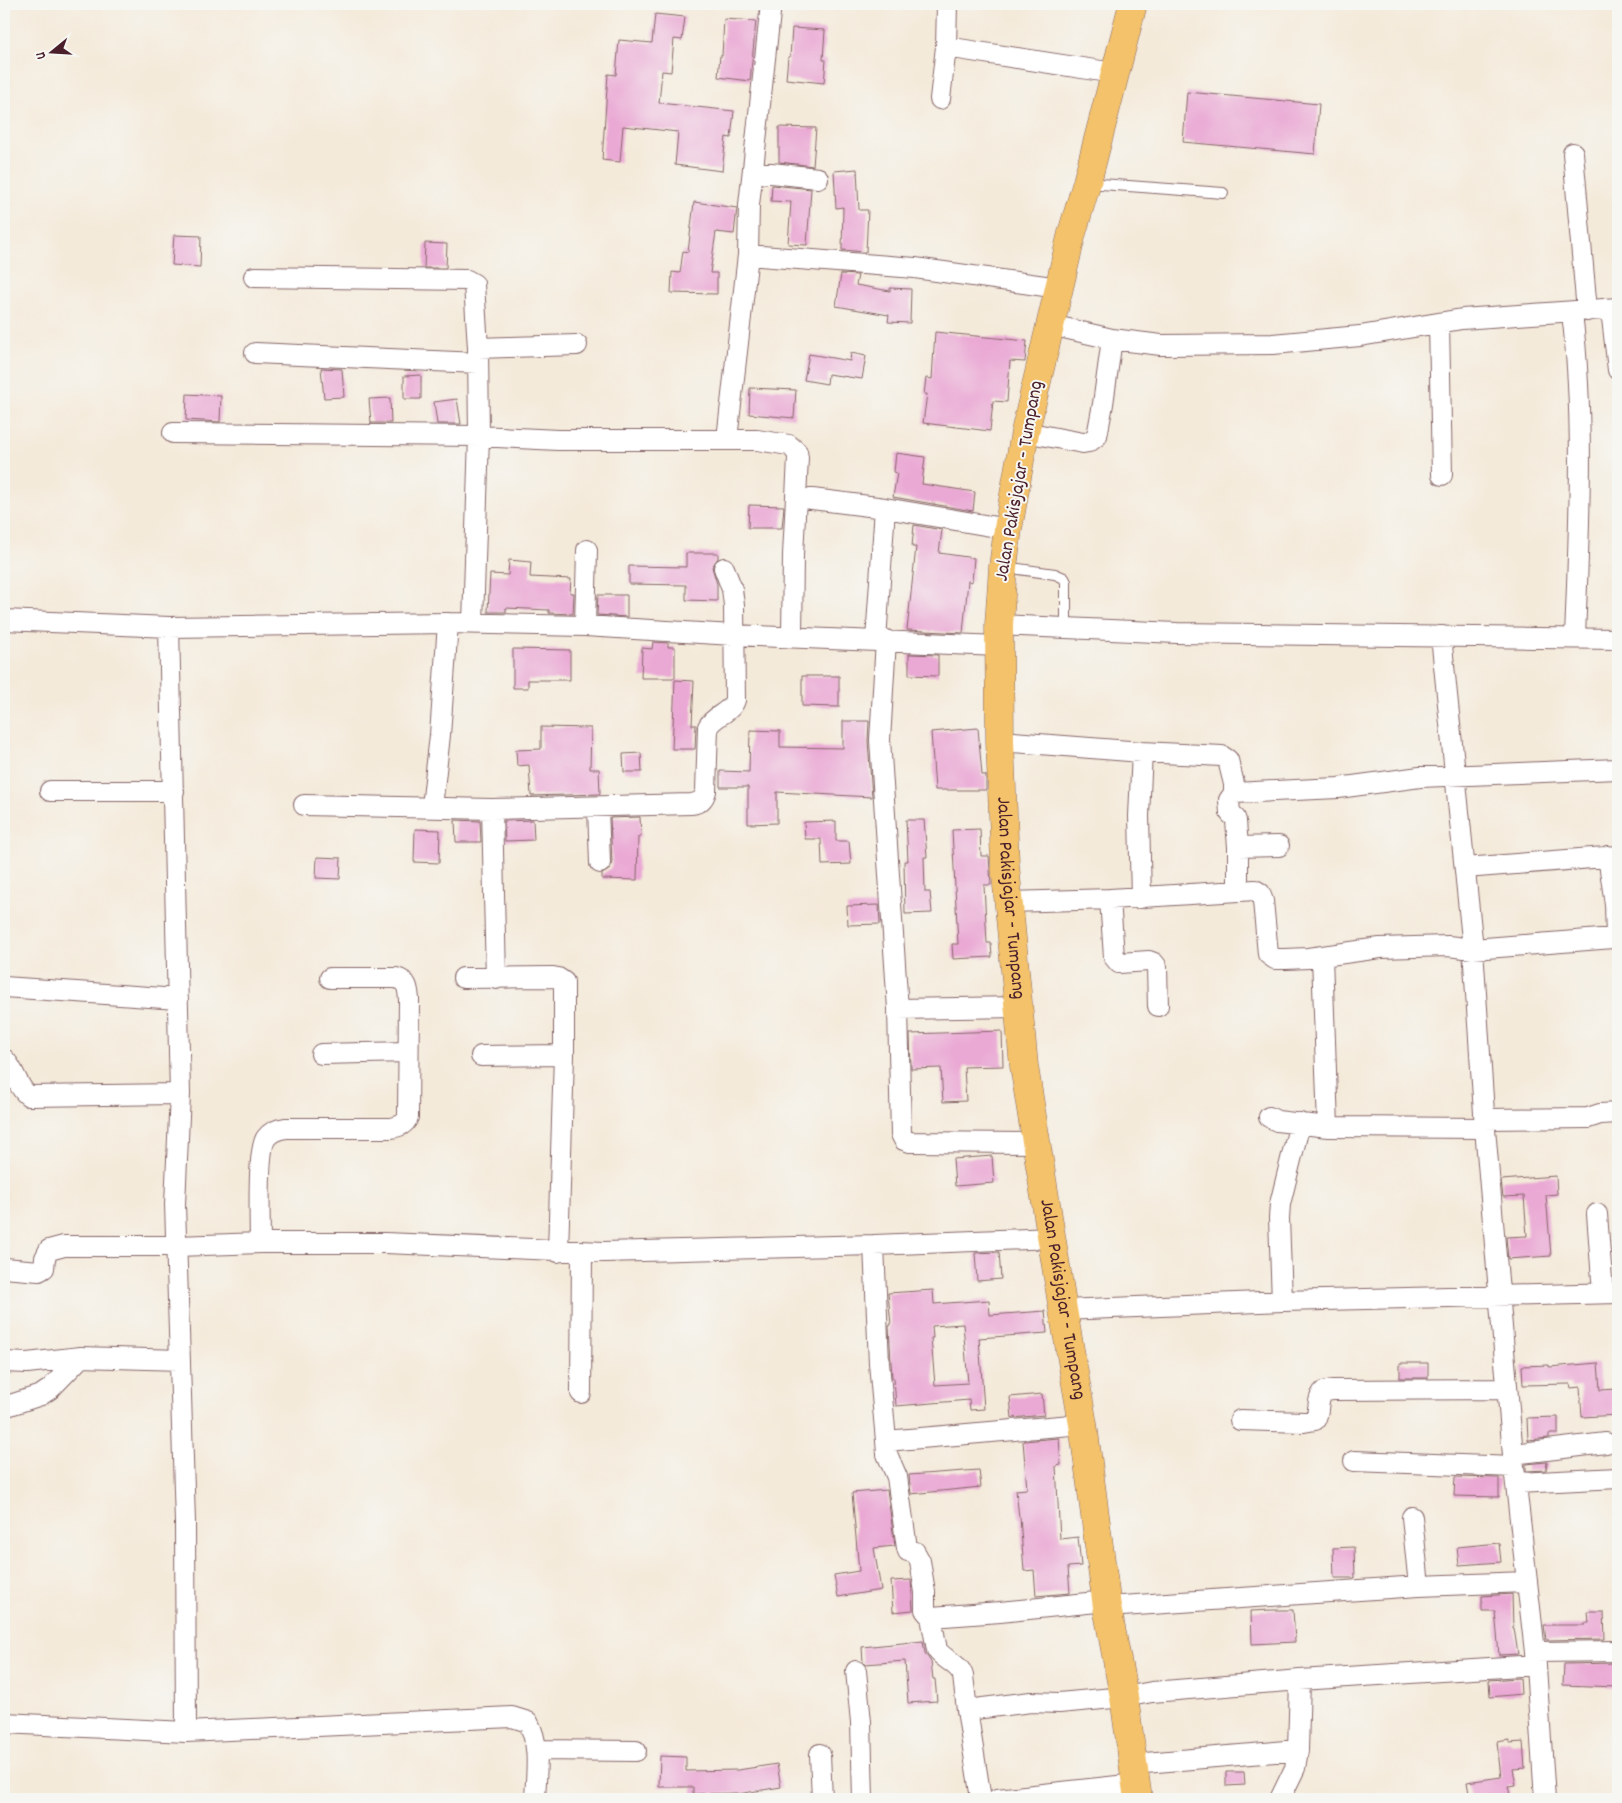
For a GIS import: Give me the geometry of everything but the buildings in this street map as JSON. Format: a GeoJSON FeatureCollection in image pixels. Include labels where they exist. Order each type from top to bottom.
{"type":"FeatureCollection","features":[{"type":"Feature","properties":{"kind":"main road","name":"Jalan Pakisjajar - Tumpang"},"geometry":{"type":"LineString","coordinates":[[1132,4],[1087,182],[1072,233],[1025,432],[1002,567],[999,635],[1000,741],[1008,902],[1024,1066],[1035,1143],[1083,1424],[1107,1604],[1124,1697],[1136,1782]]}},
{"type":"Feature","properties":{"kind":"street"},"geometry":{"type":"LineString","coordinates":[[727,438],[748,254],[749,205],[771,4]]}},
{"type":"Feature","properties":{"kind":"street"},"geometry":{"type":"LineString","coordinates":[[940,99],[946,47],[947,4]]}},
{"type":"Feature","properties":{"kind":"street"},"geometry":{"type":"LineString","coordinates":[[946,47],[1114,72]]}},
{"type":"Feature","properties":{"kind":"street"},"geometry":{"type":"LineString","coordinates":[[1573,153],[1580,312],[1580,511],[1575,638]]}},
{"type":"Feature","properties":{"kind":"street"},"geometry":{"type":"LineString","coordinates":[[753,171],[818,178]]}},
{"type":"Feature","properties":{"kind":"street"},"geometry":{"type":"LineString","coordinates":[[748,254],[915,268],[1059,288]]}},
{"type":"Feature","properties":{"kind":"street"},"geometry":{"type":"LineString","coordinates":[[254,277],[466,280],[474,284],[478,356],[479,436],[473,623]]}},
{"type":"Feature","properties":{"kind":"street"},"geometry":{"type":"LineString","coordinates":[[1051,326],[1112,339],[1179,346],[1273,344],[1360,336],[1439,323],[1501,316],[1614,309],[1618,370]]}},
{"type":"Feature","properties":{"kind":"street"},"geometry":{"type":"LineString","coordinates":[[1439,323],[1442,475]]}},
{"type":"Feature","properties":{"kind":"street"},"geometry":{"type":"LineString","coordinates":[[1025,432],[1082,443],[1094,440],[1097,436],[1104,404],[1112,339]]}},
{"type":"Feature","properties":{"kind":"street"},"geometry":{"type":"LineString","coordinates":[[255,353],[478,356],[576,345]]}},
{"type":"Feature","properties":{"kind":"street"},"geometry":{"type":"LineString","coordinates":[[173,433],[479,436],[558,440],[727,438],[789,445],[794,449],[798,458],[792,636]]}},
{"type":"Feature","properties":{"kind":"street"},"geometry":{"type":"LineString","coordinates":[[796,497],[885,508],[1008,529]]}},
{"type":"Feature","properties":{"kind":"street"},"geometry":{"type":"LineString","coordinates":[[885,508],[880,740],[898,1009],[900,1127],[904,1140],[910,1142],[1035,1143]]}},
{"type":"Feature","properties":{"kind":"street"},"geometry":{"type":"LineString","coordinates":[[585,626],[587,550]]}},
{"type":"Feature","properties":{"kind":"street"},"geometry":{"type":"LineString","coordinates":[[304,806],[492,809],[691,804],[700,802],[704,797],[708,727],[713,720],[731,708],[735,700],[734,597],[724,568]]}},
{"type":"Feature","properties":{"kind":"street"},"geometry":{"type":"LineString","coordinates":[[4,620],[169,627],[473,623],[585,626],[733,635],[881,640],[999,635],[1066,629],[1177,633],[1618,638]]}},
{"type":"Feature","properties":{"kind":"street"},"geometry":{"type":"LineString","coordinates":[[432,807],[440,735],[448,623]]}},
{"type":"Feature","properties":{"kind":"street"},"geometry":{"type":"LineString","coordinates":[[169,627],[180,1094],[175,1204],[185,1522],[186,1732]]}},
{"type":"Feature","properties":{"kind":"street"},"geometry":{"type":"LineString","coordinates":[[1442,636],[1473,950],[1507,1389],[1535,1659],[1545,1799]]}},
{"type":"Feature","properties":{"kind":"street"},"geometry":{"type":"LineString","coordinates":[[1000,741],[1222,756],[1228,760],[1234,784],[1234,793],[1229,800],[1230,813],[1236,821],[1238,890]]}},
{"type":"Feature","properties":{"kind":"street"},"geometry":{"type":"LineString","coordinates":[[1141,898],[1138,816],[1142,752]]}},
{"type":"Feature","properties":{"kind":"street"},"geometry":{"type":"LineString","coordinates":[[1234,793],[1338,788],[1420,777],[1618,769]]}},
{"type":"Feature","properties":{"kind":"street"},"geometry":{"type":"LineString","coordinates":[[50,791],[174,791]]}},
{"type":"Feature","properties":{"kind":"street"},"geometry":{"type":"LineString","coordinates":[[598,807],[600,863]]}},
{"type":"Feature","properties":{"kind":"street"},"geometry":{"type":"LineString","coordinates":[[492,809],[496,979]]}},
{"type":"Feature","properties":{"kind":"street"},"geometry":{"type":"LineString","coordinates":[[1238,847],[1279,846]]}},
{"type":"Feature","properties":{"kind":"street"},"geometry":{"type":"LineString","coordinates":[[1008,902],[1141,898],[1255,890],[1260,893],[1263,901],[1268,954],[1270,957],[1285,959],[1380,948],[1448,946],[1473,950],[1616,937],[1613,856],[1465,868]]}},
{"type":"Feature","properties":{"kind":"street"},"geometry":{"type":"LineString","coordinates":[[1110,899],[1114,957],[1119,962],[1149,961],[1154,963],[1156,967],[1158,1006]]}},
{"type":"Feature","properties":{"kind":"street"},"geometry":{"type":"LineString","coordinates":[[1322,956],[1328,1126]]}},
{"type":"Feature","properties":{"kind":"street"},"geometry":{"type":"LineString","coordinates":[[260,1243],[261,1155],[266,1138],[272,1131],[286,1128],[385,1128],[403,1124],[408,1117],[410,1000],[407,985],[404,981],[396,978],[330,978]]}},
{"type":"Feature","properties":{"kind":"street"},"geometry":{"type":"LineString","coordinates":[[462,978],[553,978],[562,980],[565,986],[558,1252]]}},
{"type":"Feature","properties":{"kind":"street"},"geometry":{"type":"LineString","coordinates":[[4,987],[178,999]]}},
{"type":"Feature","properties":{"kind":"street"},"geometry":{"type":"LineString","coordinates":[[898,1009],[1018,1007]]}},
{"type":"Feature","properties":{"kind":"street"},"geometry":{"type":"LineString","coordinates":[[321,1054],[408,1052]]}},
{"type":"Feature","properties":{"kind":"street"},"geometry":{"type":"LineString","coordinates":[[481,1056],[564,1055]]}},
{"type":"Feature","properties":{"kind":"street"},"geometry":{"type":"LineString","coordinates":[[4,1059],[29,1096],[180,1094]]}},
{"type":"Feature","properties":{"kind":"street"},"geometry":{"type":"LineString","coordinates":[[1269,1117],[1277,1121],[1328,1126],[1485,1124],[1588,1118],[1600,1114],[1618,1113]]}},
{"type":"Feature","properties":{"kind":"street"},"geometry":{"type":"LineString","coordinates":[[1282,1301],[1280,1204],[1300,1123]]}},
{"type":"Feature","properties":{"kind":"street"},"geometry":{"type":"LineString","coordinates":[[1063,1310],[1282,1301],[1611,1293],[1597,1214]]}},
{"type":"Feature","properties":{"kind":"street"},"geometry":{"type":"LineString","coordinates":[[4,1268],[39,1271],[44,1268],[45,1258],[49,1250],[56,1247],[260,1243],[385,1243],[582,1252],[874,1245],[1052,1238]]}},
{"type":"Feature","properties":{"kind":"street"},"geometry":{"type":"LineString","coordinates":[[874,1245],[879,1363],[887,1454],[896,1474],[907,1548],[908,1551],[918,1554],[925,1610],[931,1617],[937,1650],[962,1671],[981,1799]]}},
{"type":"Feature","properties":{"kind":"street"},"geometry":{"type":"LineString","coordinates":[[581,1393],[582,1252]]}},
{"type":"Feature","properties":{"kind":"street"},"geometry":{"type":"LineString","coordinates":[[4,1362],[27,1363],[81,1357],[180,1360]]}},
{"type":"Feature","properties":{"kind":"street"},"geometry":{"type":"LineString","coordinates":[[4,1408],[41,1395],[50,1389],[81,1357]]}},
{"type":"Feature","properties":{"kind":"street"},"geometry":{"type":"LineString","coordinates":[[1240,1420],[1304,1422],[1314,1420],[1318,1414],[1318,1400],[1323,1392],[1332,1390],[1507,1389]]}},
{"type":"Feature","properties":{"kind":"street"},"geometry":{"type":"LineString","coordinates":[[886,1441],[1083,1424]]}},
{"type":"Feature","properties":{"kind":"street"},"geometry":{"type":"LineString","coordinates":[[1514,1468],[1606,1443]]}},
{"type":"Feature","properties":{"kind":"street"},"geometry":{"type":"LineString","coordinates":[[1354,1461],[1514,1468],[1618,1478]]}},
{"type":"Feature","properties":{"kind":"street"},"geometry":{"type":"LineString","coordinates":[[1412,1517],[1419,1586]]}},
{"type":"Feature","properties":{"kind":"street"},"geometry":{"type":"LineString","coordinates":[[931,1617],[1107,1604],[1419,1586],[1526,1582]]}},
{"type":"Feature","properties":{"kind":"street"},"geometry":{"type":"LineString","coordinates":[[967,1710],[1031,1702],[1059,1703],[1124,1697],[1152,1692],[1618,1651]]}},
{"type":"Feature","properties":{"kind":"street"},"geometry":{"type":"LineString","coordinates":[[856,1671],[861,1722],[863,1799]]}},
{"type":"Feature","properties":{"kind":"street"},"geometry":{"type":"LineString","coordinates":[[1280,1799],[1295,1768],[1298,1750],[1300,1680]]}},
{"type":"Feature","properties":{"kind":"street"},"geometry":{"type":"LineString","coordinates":[[4,1723],[186,1732],[512,1717],[528,1722],[532,1729],[537,1750],[535,1799]]}},
{"type":"Feature","properties":{"kind":"street"},"geometry":{"type":"LineString","coordinates":[[537,1750],[636,1751]]}},
{"type":"Feature","properties":{"kind":"street"},"geometry":{"type":"LineString","coordinates":[[997,1799],[1136,1782],[1298,1750]]}},
{"type":"Feature","properties":{"kind":"street"},"geometry":{"type":"LineString","coordinates":[[815,1799],[820,1754]]}},
{"type":"Feature","properties":{"kind":"lane"},"geometry":{"type":"LineString","coordinates":[[1087,182],[1223,193]]}},
{"type":"Feature","properties":{"kind":"lane"},"geometry":{"type":"LineString","coordinates":[[1002,567],[1055,574],[1064,578],[1066,582],[1066,629]]}}]}
